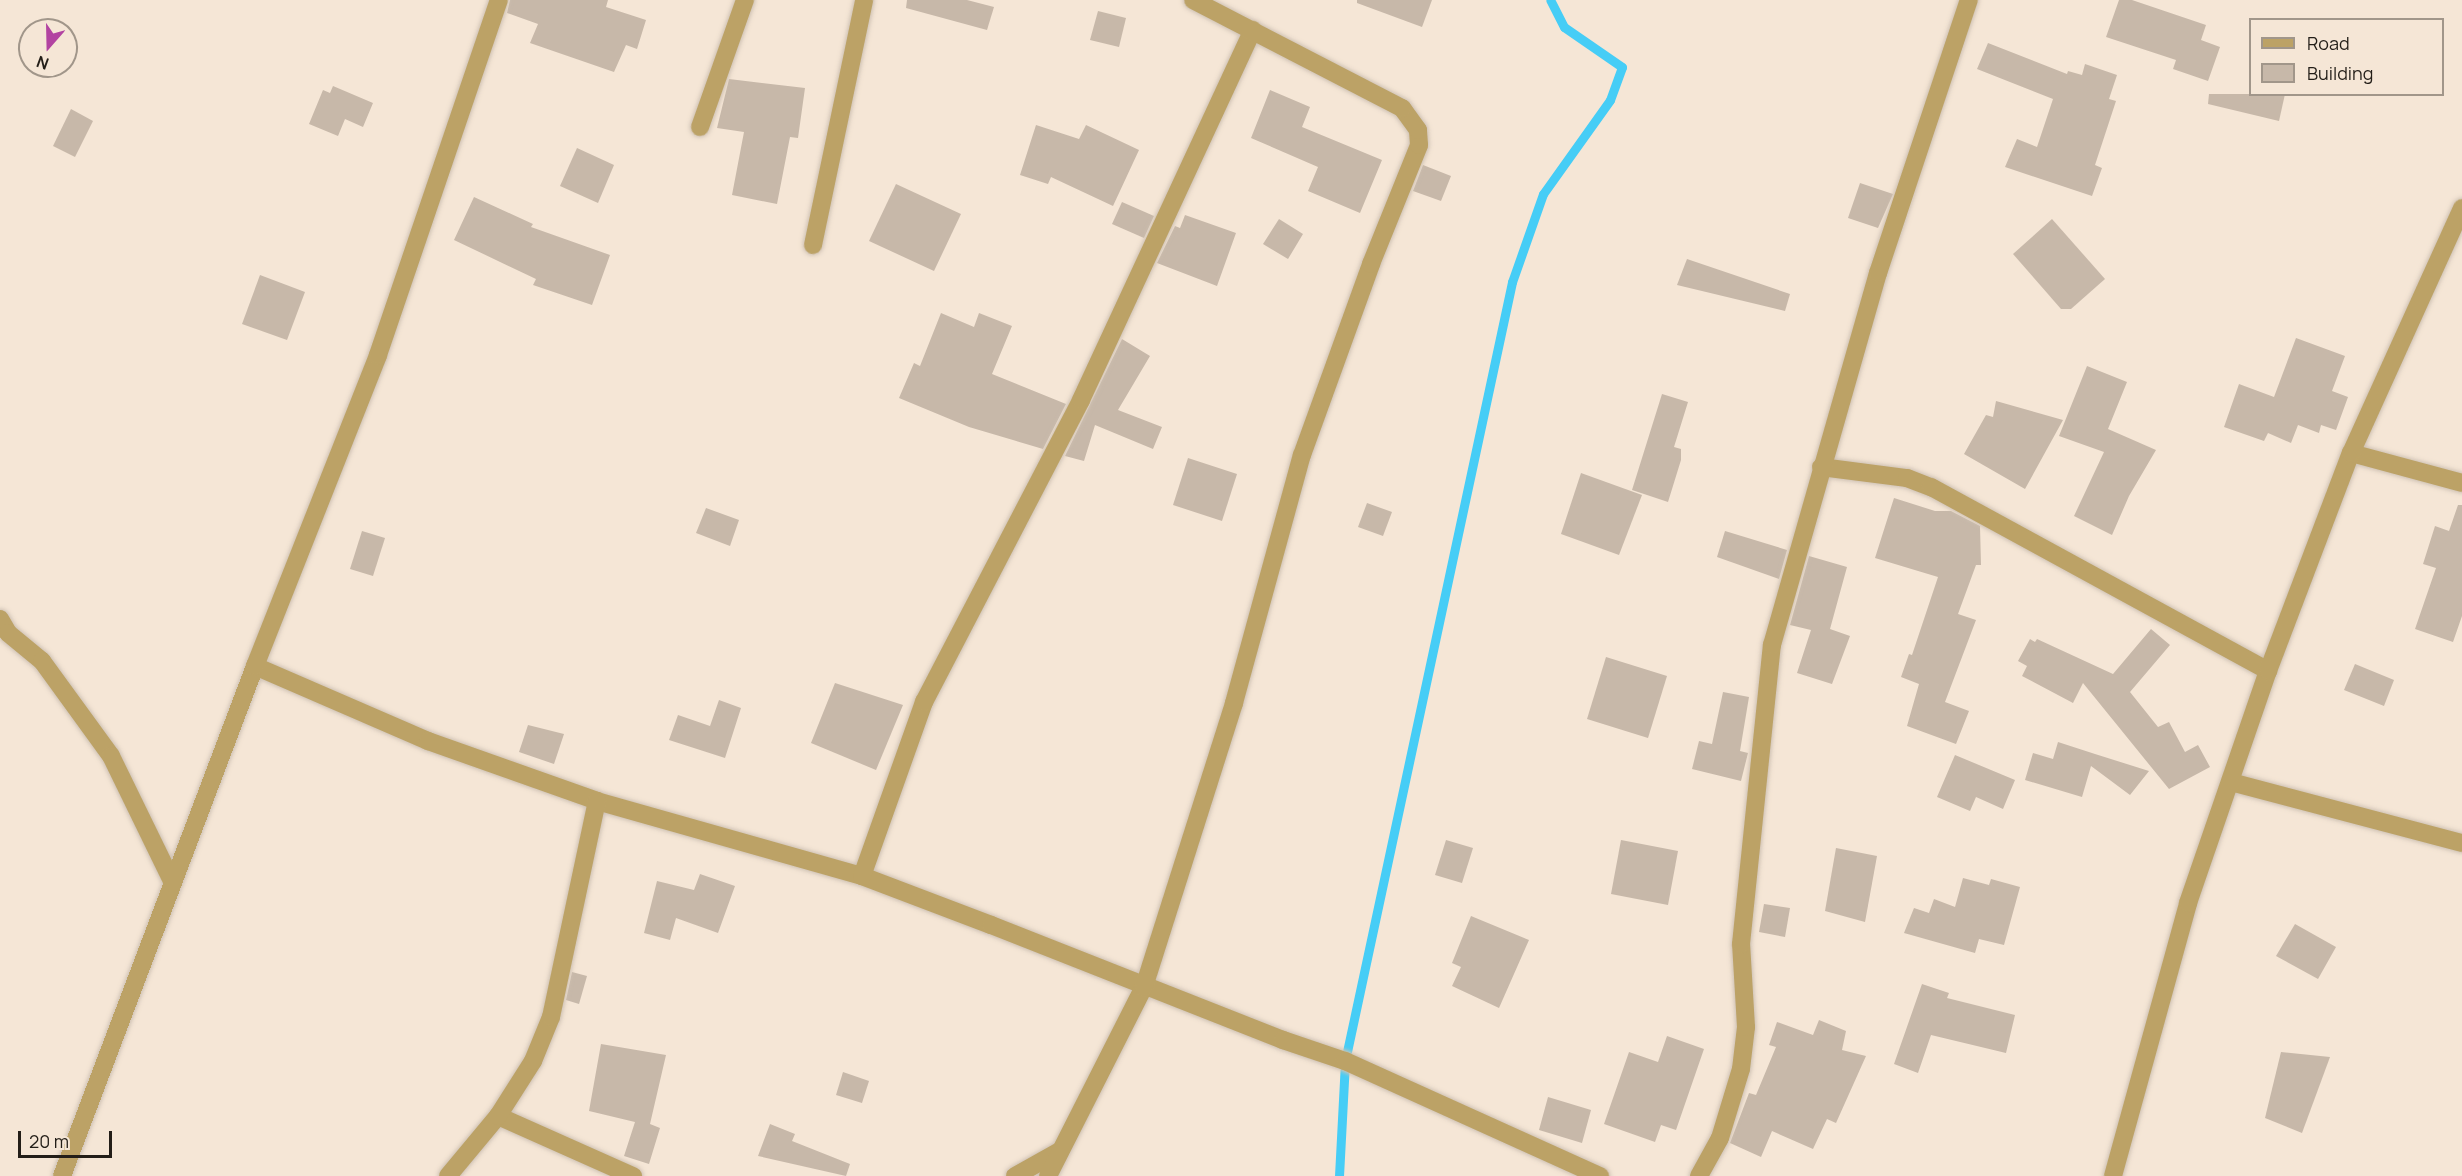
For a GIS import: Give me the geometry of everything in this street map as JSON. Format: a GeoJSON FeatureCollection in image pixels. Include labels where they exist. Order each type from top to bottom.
{"type":"FeatureCollection","features":[{"type":"Feature","properties":{"kind":"street"},"geometry":{"type":"LineString","coordinates":[[62,1176],[172,881],[378,355],[499,0]]}},
{"type":"Feature","properties":{"kind":"street"},"geometry":{"type":"LineString","coordinates":[[700,127],[745,0]]}},
{"type":"Feature","properties":{"kind":"street"},"geometry":{"type":"LineString","coordinates":[[813,245],[864,0]]}},
{"type":"Feature","properties":{"kind":"street"},"geometry":{"type":"LineString","coordinates":[[1048,1176],[1058,1152],[1144,987],[1234,703],[1302,455],[1371,264],[1419,145],[1418,130],[1402,108],[1193,0]]}},
{"type":"Feature","properties":{"kind":"street"},"geometry":{"type":"LineString","coordinates":[[1699,1176],[1720,1138],[1741,1069],[1746,1027],[1741,944],[1772,645],[1878,273],[1969,0]]}},
{"type":"Feature","properties":{"kind":"street"},"geometry":{"type":"LineString","coordinates":[[862,876],[924,702],[1081,400],[1254,30]]}},
{"type":"Feature","properties":{"kind":"street"},"geometry":{"type":"LineString","coordinates":[[2113,1176],[2188,903],[2268,671],[2351,453],[2462,208]]}},
{"type":"Feature","properties":{"kind":"street"},"geometry":{"type":"LineString","coordinates":[[2351,453],[2462,483]]}},
{"type":"Feature","properties":{"kind":"street"},"geometry":{"type":"LineString","coordinates":[[1821,468],[1908,478],[1931,487],[2268,671]]}},
{"type":"Feature","properties":{"kind":"street"},"geometry":{"type":"LineString","coordinates":[[0,619],[8,633],[42,661],[111,756],[172,881]]}},
{"type":"Feature","properties":{"kind":"street"},"geometry":{"type":"LineString","coordinates":[[255,666],[428,741],[597,801],[862,876],[1144,987],[1345,1060],[1600,1176]]}},
{"type":"Feature","properties":{"kind":"street"},"geometry":{"type":"LineString","coordinates":[[2231,782],[2462,843]]}},
{"type":"Feature","properties":{"kind":"street"},"geometry":{"type":"LineString","coordinates":[[448,1176],[498,1116],[533,1061],[551,1017],[597,801]]}},
{"type":"Feature","properties":{"kind":"street"},"geometry":{"type":"LineString","coordinates":[[498,1116],[633,1176]]}},
{"type":"Feature","properties":{"kind":"street"},"geometry":{"type":"LineString","coordinates":[[1015,1176],[1058,1152]]}},
{"type":"Feature","properties":{"kind":"building"},"geometry":{"type":"Polygon","coordinates":[[[510,0],[608,0],[606,7],[646,20],[637,49],[626,45],[614,72],[530,43],[538,24],[507,13],[510,0]]]}},
{"type":"Feature","properties":{"kind":"building"},"geometry":{"type":"Polygon","coordinates":[[[907,0],[967,0],[994,7],[987,30],[906,8],[907,0]]]}},
{"type":"Feature","properties":{"kind":"building"},"geometry":{"type":"Polygon","coordinates":[[[1357,0],[1432,0],[1422,27],[1357,3],[1357,0]]]}},
{"type":"Feature","properties":{"kind":"building"},"geometry":{"type":"Polygon","coordinates":[[[2119,0],[2132,0],[2206,25],[2201,40],[2220,47],[2208,81],[2173,69],[2176,60],[2106,37],[2119,0]]]}},
{"type":"Feature","properties":{"kind":"building"},"geometry":{"type":"Polygon","coordinates":[[[1098,11],[1126,18],[1119,47],[1090,40],[1098,11]]]}},
{"type":"Feature","properties":{"kind":"building"},"geometry":{"type":"Polygon","coordinates":[[[1988,43],[2067,74],[2068,71],[2082,75],[2085,64],[2117,75],[2109,99],[2116,101],[2095,165],[2102,168],[2092,196],[2005,167],[2017,139],[2037,147],[2053,99],[1977,69],[1988,43]]]}},
{"type":"Feature","properties":{"kind":"building"},"geometry":{"type":"Polygon","coordinates":[[[729,79],[805,88],[798,138],[790,137],[777,204],[732,195],[744,132],[717,128],[729,79]]]}},
{"type":"Feature","properties":{"kind":"building"},"geometry":{"type":"Polygon","coordinates":[[[333,86],[373,103],[363,127],[345,119],[338,136],[309,124],[323,90],[330,93],[333,86]]]}},
{"type":"Feature","properties":{"kind":"building"},"geometry":{"type":"Polygon","coordinates":[[[1270,90],[1310,107],[1302,127],[1382,160],[1360,213],[1308,191],[1318,167],[1251,138],[1270,90]]]}},
{"type":"Feature","properties":{"kind":"building"},"geometry":{"type":"Polygon","coordinates":[[[2209,94],[2285,96],[2279,121],[2208,104],[2209,94]]]}},
{"type":"Feature","properties":{"kind":"building"},"geometry":{"type":"Polygon","coordinates":[[[71,109],[93,121],[75,157],[53,146],[71,109]]]}},
{"type":"Feature","properties":{"kind":"building"},"geometry":{"type":"Polygon","coordinates":[[[1036,125],[1079,139],[1086,125],[1139,150],[1113,206],[1051,177],[1048,184],[1020,175],[1036,125]]]}},
{"type":"Feature","properties":{"kind":"building"},"geometry":{"type":"Polygon","coordinates":[[[577,148],[614,165],[598,203],[560,186],[577,148]]]}},
{"type":"Feature","properties":{"kind":"building"},"geometry":{"type":"Polygon","coordinates":[[[1423,165],[1451,176],[1441,201],[1413,191],[1423,165]]]}},
{"type":"Feature","properties":{"kind":"building"},"geometry":{"type":"Polygon","coordinates":[[[1860,183],[1893,194],[1878,228],[1848,218],[1860,183]]]}},
{"type":"Feature","properties":{"kind":"building"},"geometry":{"type":"Polygon","coordinates":[[[896,184],[961,214],[934,271],[869,241],[896,184]]]}},
{"type":"Feature","properties":{"kind":"building"},"geometry":{"type":"Polygon","coordinates":[[[474,197],[533,224],[531,227],[610,255],[592,305],[533,285],[536,279],[454,240],[474,197]]]}},
{"type":"Feature","properties":{"kind":"building"},"geometry":{"type":"Polygon","coordinates":[[[1122,202],[1154,216],[1144,238],[1112,224],[1122,202]]]}},
{"type":"Feature","properties":{"kind":"building"},"geometry":{"type":"Polygon","coordinates":[[[1185,215],[1236,233],[1217,286],[1157,263],[1175,226],[1180,228],[1185,215]]]}},
{"type":"Feature","properties":{"kind":"building"},"geometry":{"type":"Polygon","coordinates":[[[1279,219],[1303,234],[1288,259],[1263,244],[1279,219]]]}},
{"type":"Feature","properties":{"kind":"building"},"geometry":{"type":"Polygon","coordinates":[[[2052,219],[2105,279],[2071,309],[2061,309],[2013,254],[2052,219]]]}},
{"type":"Feature","properties":{"kind":"building"},"geometry":{"type":"Polygon","coordinates":[[[1687,259],[1790,294],[1785,311],[1677,285],[1687,259]]]}},
{"type":"Feature","properties":{"kind":"building"},"geometry":{"type":"Polygon","coordinates":[[[260,275],[305,292],[287,340],[242,324],[260,275]]]}},
{"type":"Feature","properties":{"kind":"building"},"geometry":{"type":"Polygon","coordinates":[[[941,313],[974,327],[979,313],[1012,326],[992,374],[1066,404],[1043,449],[969,427],[899,398],[914,363],[920,366],[941,313]]]}},
{"type":"Feature","properties":{"kind":"building"},"geometry":{"type":"Polygon","coordinates":[[[2296,338],[2345,356],[2332,391],[2348,397],[2336,430],[2321,425],[2319,433],[2298,425],[2291,443],[2268,433],[2264,441],[2224,427],[2239,384],[2274,397],[2296,338]]]}},
{"type":"Feature","properties":{"kind":"building"},"geometry":{"type":"Polygon","coordinates":[[[1122,339],[1150,356],[1118,410],[1162,427],[1153,449],[1095,425],[1084,461],[1065,456],[1122,339]]]}},
{"type":"Feature","properties":{"kind":"building"},"geometry":{"type":"Polygon","coordinates":[[[2087,366],[2127,382],[2108,429],[2156,450],[2129,496],[2112,535],[2074,516],[2104,452],[2059,436],[2087,366]]]}},
{"type":"Feature","properties":{"kind":"building"},"geometry":{"type":"Polygon","coordinates":[[[1662,394],[1688,402],[1674,447],[1681,449],[1681,460],[1668,502],[1632,490],[1662,394]]]}},
{"type":"Feature","properties":{"kind":"building"},"geometry":{"type":"Polygon","coordinates":[[[1996,401],[2063,420],[2025,489],[1964,454],[1986,415],[1993,417],[1996,401]]]}},
{"type":"Feature","properties":{"kind":"building"},"geometry":{"type":"Polygon","coordinates":[[[1188,458],[1237,474],[1222,521],[1173,505],[1188,458]]]}},
{"type":"Feature","properties":{"kind":"building"},"geometry":{"type":"Polygon","coordinates":[[[1581,473],[1642,495],[1619,555],[1561,534],[1581,473]]]}},
{"type":"Feature","properties":{"kind":"building"},"geometry":{"type":"Polygon","coordinates":[[[1894,498],[1935,511],[1951,511],[1980,526],[1981,565],[1976,565],[1958,614],[1976,620],[1945,702],[1969,711],[1956,744],[1907,726],[1919,684],[1901,677],[1909,654],[1912,655],[1938,577],[1875,558],[1894,498]]]}},
{"type":"Feature","properties":{"kind":"building"},"geometry":{"type":"Polygon","coordinates":[[[1367,503],[1392,512],[1383,536],[1358,527],[1367,503]]]}},
{"type":"Feature","properties":{"kind":"building"},"geometry":{"type":"Polygon","coordinates":[[[2458,505],[2462,505],[2462,616],[2453,642],[2415,629],[2436,568],[2423,564],[2435,526],[2449,531],[2458,505]]]}},
{"type":"Feature","properties":{"kind":"building"},"geometry":{"type":"Polygon","coordinates":[[[706,508],[739,520],[730,546],[696,533],[706,508]]]}},
{"type":"Feature","properties":{"kind":"building"},"geometry":{"type":"Polygon","coordinates":[[[362,531],[385,538],[373,576],[350,569],[362,531]]]}},
{"type":"Feature","properties":{"kind":"building"},"geometry":{"type":"Polygon","coordinates":[[[1725,531],[1787,550],[1779,579],[1717,557],[1725,531]]]}},
{"type":"Feature","properties":{"kind":"building"},"geometry":{"type":"Polygon","coordinates":[[[1809,556],[1847,567],[1830,629],[1850,636],[1832,684],[1797,673],[1811,630],[1790,625],[1809,556]]]}},
{"type":"Feature","properties":{"kind":"building"},"geometry":{"type":"Polygon","coordinates":[[[2151,629],[2170,645],[2130,692],[2158,727],[2169,722],[2185,752],[2198,745],[2210,767],[2169,789],[2083,683],[2073,703],[2022,676],[2027,666],[2018,661],[2030,639],[2035,642],[2037,639],[2113,674],[2151,629]]]}},
{"type":"Feature","properties":{"kind":"building"},"geometry":{"type":"Polygon","coordinates":[[[1606,657],[1667,676],[1648,738],[1587,719],[1606,657]]]}},
{"type":"Feature","properties":{"kind":"building"},"geometry":{"type":"Polygon","coordinates":[[[2355,664],[2394,680],[2384,706],[2344,690],[2355,664]]]}},
{"type":"Feature","properties":{"kind":"building"},"geometry":{"type":"Polygon","coordinates":[[[835,683],[903,705],[876,770],[811,743],[835,683]]]}},
{"type":"Feature","properties":{"kind":"building"},"geometry":{"type":"Polygon","coordinates":[[[1723,692],[1749,697],[1740,751],[1748,753],[1741,781],[1692,769],[1699,741],[1712,744],[1723,692]]]}},
{"type":"Feature","properties":{"kind":"building"},"geometry":{"type":"Polygon","coordinates":[[[719,700],[741,708],[725,758],[669,740],[678,715],[710,726],[719,700]]]}},
{"type":"Feature","properties":{"kind":"building"},"geometry":{"type":"Polygon","coordinates":[[[528,725],[564,734],[554,764],[519,752],[528,725]]]}},
{"type":"Feature","properties":{"kind":"building"},"geometry":{"type":"Polygon","coordinates":[[[2058,742],[2149,771],[2130,795],[2091,766],[2082,797],[2025,780],[2033,753],[2053,759],[2058,742]]]}},
{"type":"Feature","properties":{"kind":"building"},"geometry":{"type":"Polygon","coordinates":[[[1955,755],[2015,780],[2003,809],[1976,797],[1970,811],[1937,797],[1955,755]]]}},
{"type":"Feature","properties":{"kind":"building"},"geometry":{"type":"Polygon","coordinates":[[[1446,840],[1473,848],[1462,883],[1435,875],[1446,840]]]}},
{"type":"Feature","properties":{"kind":"building"},"geometry":{"type":"Polygon","coordinates":[[[1621,840],[1678,851],[1668,905],[1611,894],[1621,840]]]}},
{"type":"Feature","properties":{"kind":"building"},"geometry":{"type":"Polygon","coordinates":[[[1836,848],[1877,856],[1865,922],[1825,911],[1836,848]]]}},
{"type":"Feature","properties":{"kind":"building"},"geometry":{"type":"Polygon","coordinates":[[[700,874],[735,886],[718,933],[676,918],[670,940],[644,933],[657,881],[694,890],[700,874]]]}},
{"type":"Feature","properties":{"kind":"building"},"geometry":{"type":"Polygon","coordinates":[[[1963,878],[1989,885],[1991,879],[2020,887],[2004,945],[1979,939],[1975,953],[1904,933],[1914,908],[1929,913],[1934,899],[1955,907],[1963,878]]]}},
{"type":"Feature","properties":{"kind":"building"},"geometry":{"type":"Polygon","coordinates":[[[1764,904],[1790,908],[1785,937],[1759,932],[1764,904]]]}},
{"type":"Feature","properties":{"kind":"building"},"geometry":{"type":"Polygon","coordinates":[[[1471,916],[1529,940],[1499,1008],[1452,986],[1461,967],[1452,963],[1471,916]]]}},
{"type":"Feature","properties":{"kind":"building"},"geometry":{"type":"Polygon","coordinates":[[[2295,924],[2336,947],[2318,979],[2276,956],[2295,924]]]}},
{"type":"Feature","properties":{"kind":"building"},"geometry":{"type":"Polygon","coordinates":[[[572,972],[587,976],[579,1004],[566,1000],[572,972]]]}},
{"type":"Feature","properties":{"kind":"building"},"geometry":{"type":"Polygon","coordinates":[[[1922,984],[1949,993],[1947,998],[2015,1015],[2006,1053],[1931,1035],[1918,1073],[1894,1064],[1922,984]]]}},
{"type":"Feature","properties":{"kind":"building"},"geometry":{"type":"Polygon","coordinates":[[[1819,1020],[1846,1031],[1842,1050],[1866,1056],[1836,1123],[1827,1119],[1813,1149],[1772,1131],[1761,1157],[1730,1143],[1749,1093],[1756,1095],[1776,1047],[1769,1045],[1777,1022],[1813,1035],[1819,1020]]]}},
{"type":"Feature","properties":{"kind":"building"},"geometry":{"type":"Polygon","coordinates":[[[1667,1036],[1704,1049],[1676,1130],[1661,1125],[1655,1142],[1604,1124],[1629,1052],[1658,1062],[1667,1036]]]}},
{"type":"Feature","properties":{"kind":"building"},"geometry":{"type":"Polygon","coordinates":[[[601,1044],[666,1055],[650,1124],[660,1128],[649,1164],[624,1156],[635,1122],[589,1111],[601,1044]]]}},
{"type":"Feature","properties":{"kind":"building"},"geometry":{"type":"Polygon","coordinates":[[[2281,1052],[2330,1057],[2302,1133],[2265,1118],[2281,1052]]]}},
{"type":"Feature","properties":{"kind":"building"},"geometry":{"type":"Polygon","coordinates":[[[843,1072],[869,1081],[862,1103],[836,1095],[843,1072]]]}},
{"type":"Feature","properties":{"kind":"building"},"geometry":{"type":"Polygon","coordinates":[[[1548,1097],[1591,1110],[1582,1143],[1539,1130],[1548,1097]]]}},
{"type":"Feature","properties":{"kind":"building"},"geometry":{"type":"Polygon","coordinates":[[[770,1124],[795,1134],[792,1141],[850,1164],[846,1176],[758,1156],[770,1124]]]}},
{"type":"Feature","properties":{"kind":"waterway"},"geometry":{"type":"LineString","coordinates":[[1339,1176],[1345,1061],[1512,282],[1543,194],[1610,100],[1622,67],[1564,27],[1550,0]]}}]}
